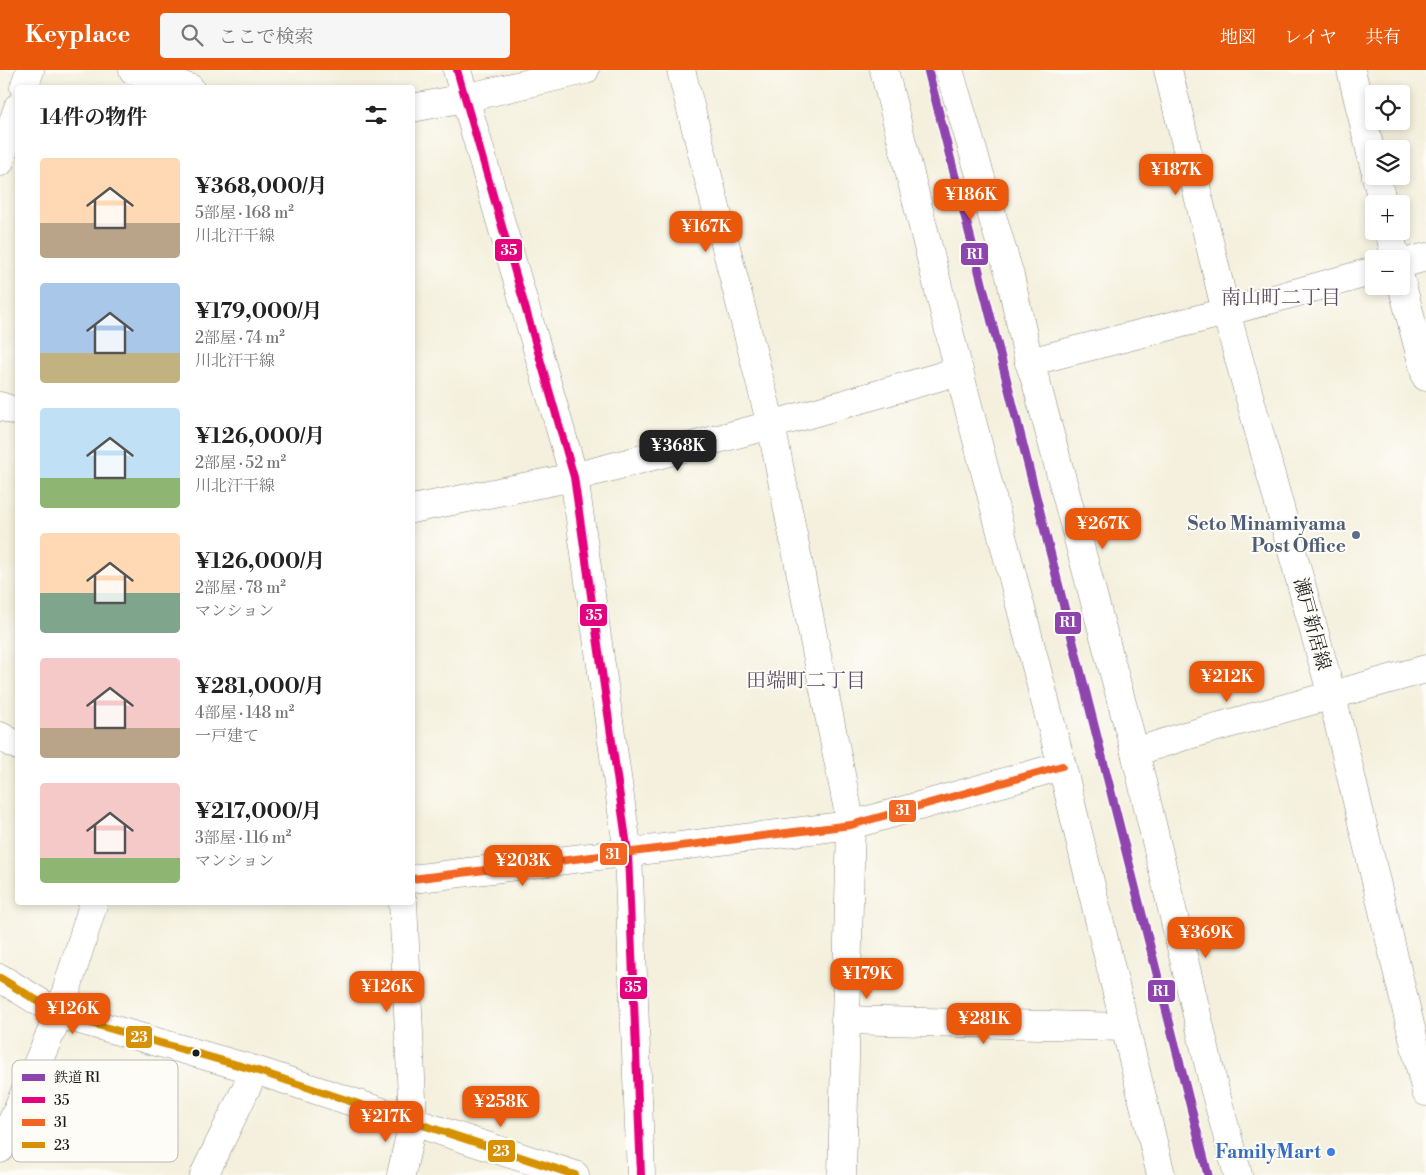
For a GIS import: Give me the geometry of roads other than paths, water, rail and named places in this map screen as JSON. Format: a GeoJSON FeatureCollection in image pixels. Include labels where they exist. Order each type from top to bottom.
{"type":"FeatureCollection","features":[{"type":"Feature","properties":{"kind":"street"},"geometry":{"type":"LineString","coordinates":[[25,85],[30,70]]}},
{"type":"Feature","properties":{"kind":"street"},"geometry":{"type":"LineString","coordinates":[[132,70],[180,85]]}},
{"type":"Feature","properties":{"kind":"street"},"geometry":{"type":"LineString","coordinates":[[458,70],[574,477],[628,853],[641,1175]]}},
{"type":"Feature","properties":{"kind":"street"},"geometry":{"type":"LineString","coordinates":[[415,107],[465,98],[585,70]]}},
{"type":"Feature","properties":{"kind":"street"},"geometry":{"type":"LineString","coordinates":[[681,70],[771,425],[851,825],[842,1175]]}},
{"type":"Feature","properties":{"kind":"street"},"geometry":{"type":"LineString","coordinates":[[884,70],[959,371],[1062,766],[1162,1175]]}},
{"type":"Feature","properties":{"kind":"street"},"geometry":{"type":"LineString","coordinates":[[949,70],[1010,276],[1029,362],[1036,382],[1135,752],[1214,1087],[1238,1175]]}},
{"type":"Feature","properties":{"kind":"street","name":"瀬戸新居線"},"geometry":{"type":"LineString","coordinates":[[1168,70],[1226,312],[1332,696],[1420,1046],[1426,1092]]}},
{"type":"Feature","properties":{"kind":"street"},"geometry":{"type":"LineString","coordinates":[[1351,70],[1368,140]]}},
{"type":"Feature","properties":{"kind":"street"},"geometry":{"type":"LineString","coordinates":[[0,162],[15,117]]}},
{"type":"Feature","properties":{"kind":"street"},"geometry":{"type":"LineString","coordinates":[[1410,261],[1426,257]]}},
{"type":"Feature","properties":{"kind":"street"},"geometry":{"type":"LineString","coordinates":[[1029,362],[1226,312],[1365,273]]}},
{"type":"Feature","properties":{"kind":"street"},"geometry":{"type":"LineString","coordinates":[[1405,295],[1426,377]]}},
{"type":"Feature","properties":{"kind":"street"},"geometry":{"type":"LineString","coordinates":[[415,508],[574,477],[771,425],[959,371]]}},
{"type":"Feature","properties":{"kind":"street"},"geometry":{"type":"LineString","coordinates":[[0,406],[15,411]]}},
{"type":"Feature","properties":{"kind":"street"},"geometry":{"type":"LineString","coordinates":[[1135,752],[1185,736],[1426,669]]}},
{"type":"Feature","properties":{"kind":"street"},"geometry":{"type":"LineString","coordinates":[[0,736],[15,744]]}},
{"type":"Feature","properties":{"kind":"street"},"geometry":{"type":"LineString","coordinates":[[415,879],[851,825],[1062,766]]}},
{"type":"Feature","properties":{"kind":"street"},"geometry":{"type":"LineString","coordinates":[[39,1060],[59,1014],[93,905]]}},
{"type":"Feature","properties":{"kind":"street"},"geometry":{"type":"LineString","coordinates":[[401,1175],[413,1121],[403,905]]}},
{"type":"Feature","properties":{"kind":"street"},"geometry":{"type":"LineString","coordinates":[[0,978],[59,1014],[255,1070],[575,1175]]}},
{"type":"Feature","properties":{"kind":"street"},"geometry":{"type":"LineString","coordinates":[[845,1020],[1125,1028]]}},
{"type":"Feature","properties":{"kind":"street"},"geometry":{"type":"LineString","coordinates":[[204,1175],[255,1070]]}},
{"type":"Feature","properties":{"kind":"street"},"geometry":{"type":"LineString","coordinates":[[0,1149],[12,1122]]}},
{"type":"Feature","properties":{"kind":"rail line","name":"R1"},"geometry":{"type":"LineString","coordinates":[[928,70],[1208,1175]]}},
{"type":"Feature","properties":{"kind":"place","name":"Seto Minamiyama Post Office"},"geometry":{"type":"Point","coordinates":[1356,535]}},
{"type":"Feature","properties":{"kind":"place","name":"FamilyMart"},"geometry":{"type":"Point","coordinates":[1331,1152]}},
{"type":"Feature","properties":{"kind":"district","name":"南山町二丁目"},"geometry":{"type":"Point","coordinates":[1281,298]}},
{"type":"Feature","properties":{"kind":"district","name":"田端町二丁目"},"geometry":{"type":"Point","coordinates":[806,681]}}]}
